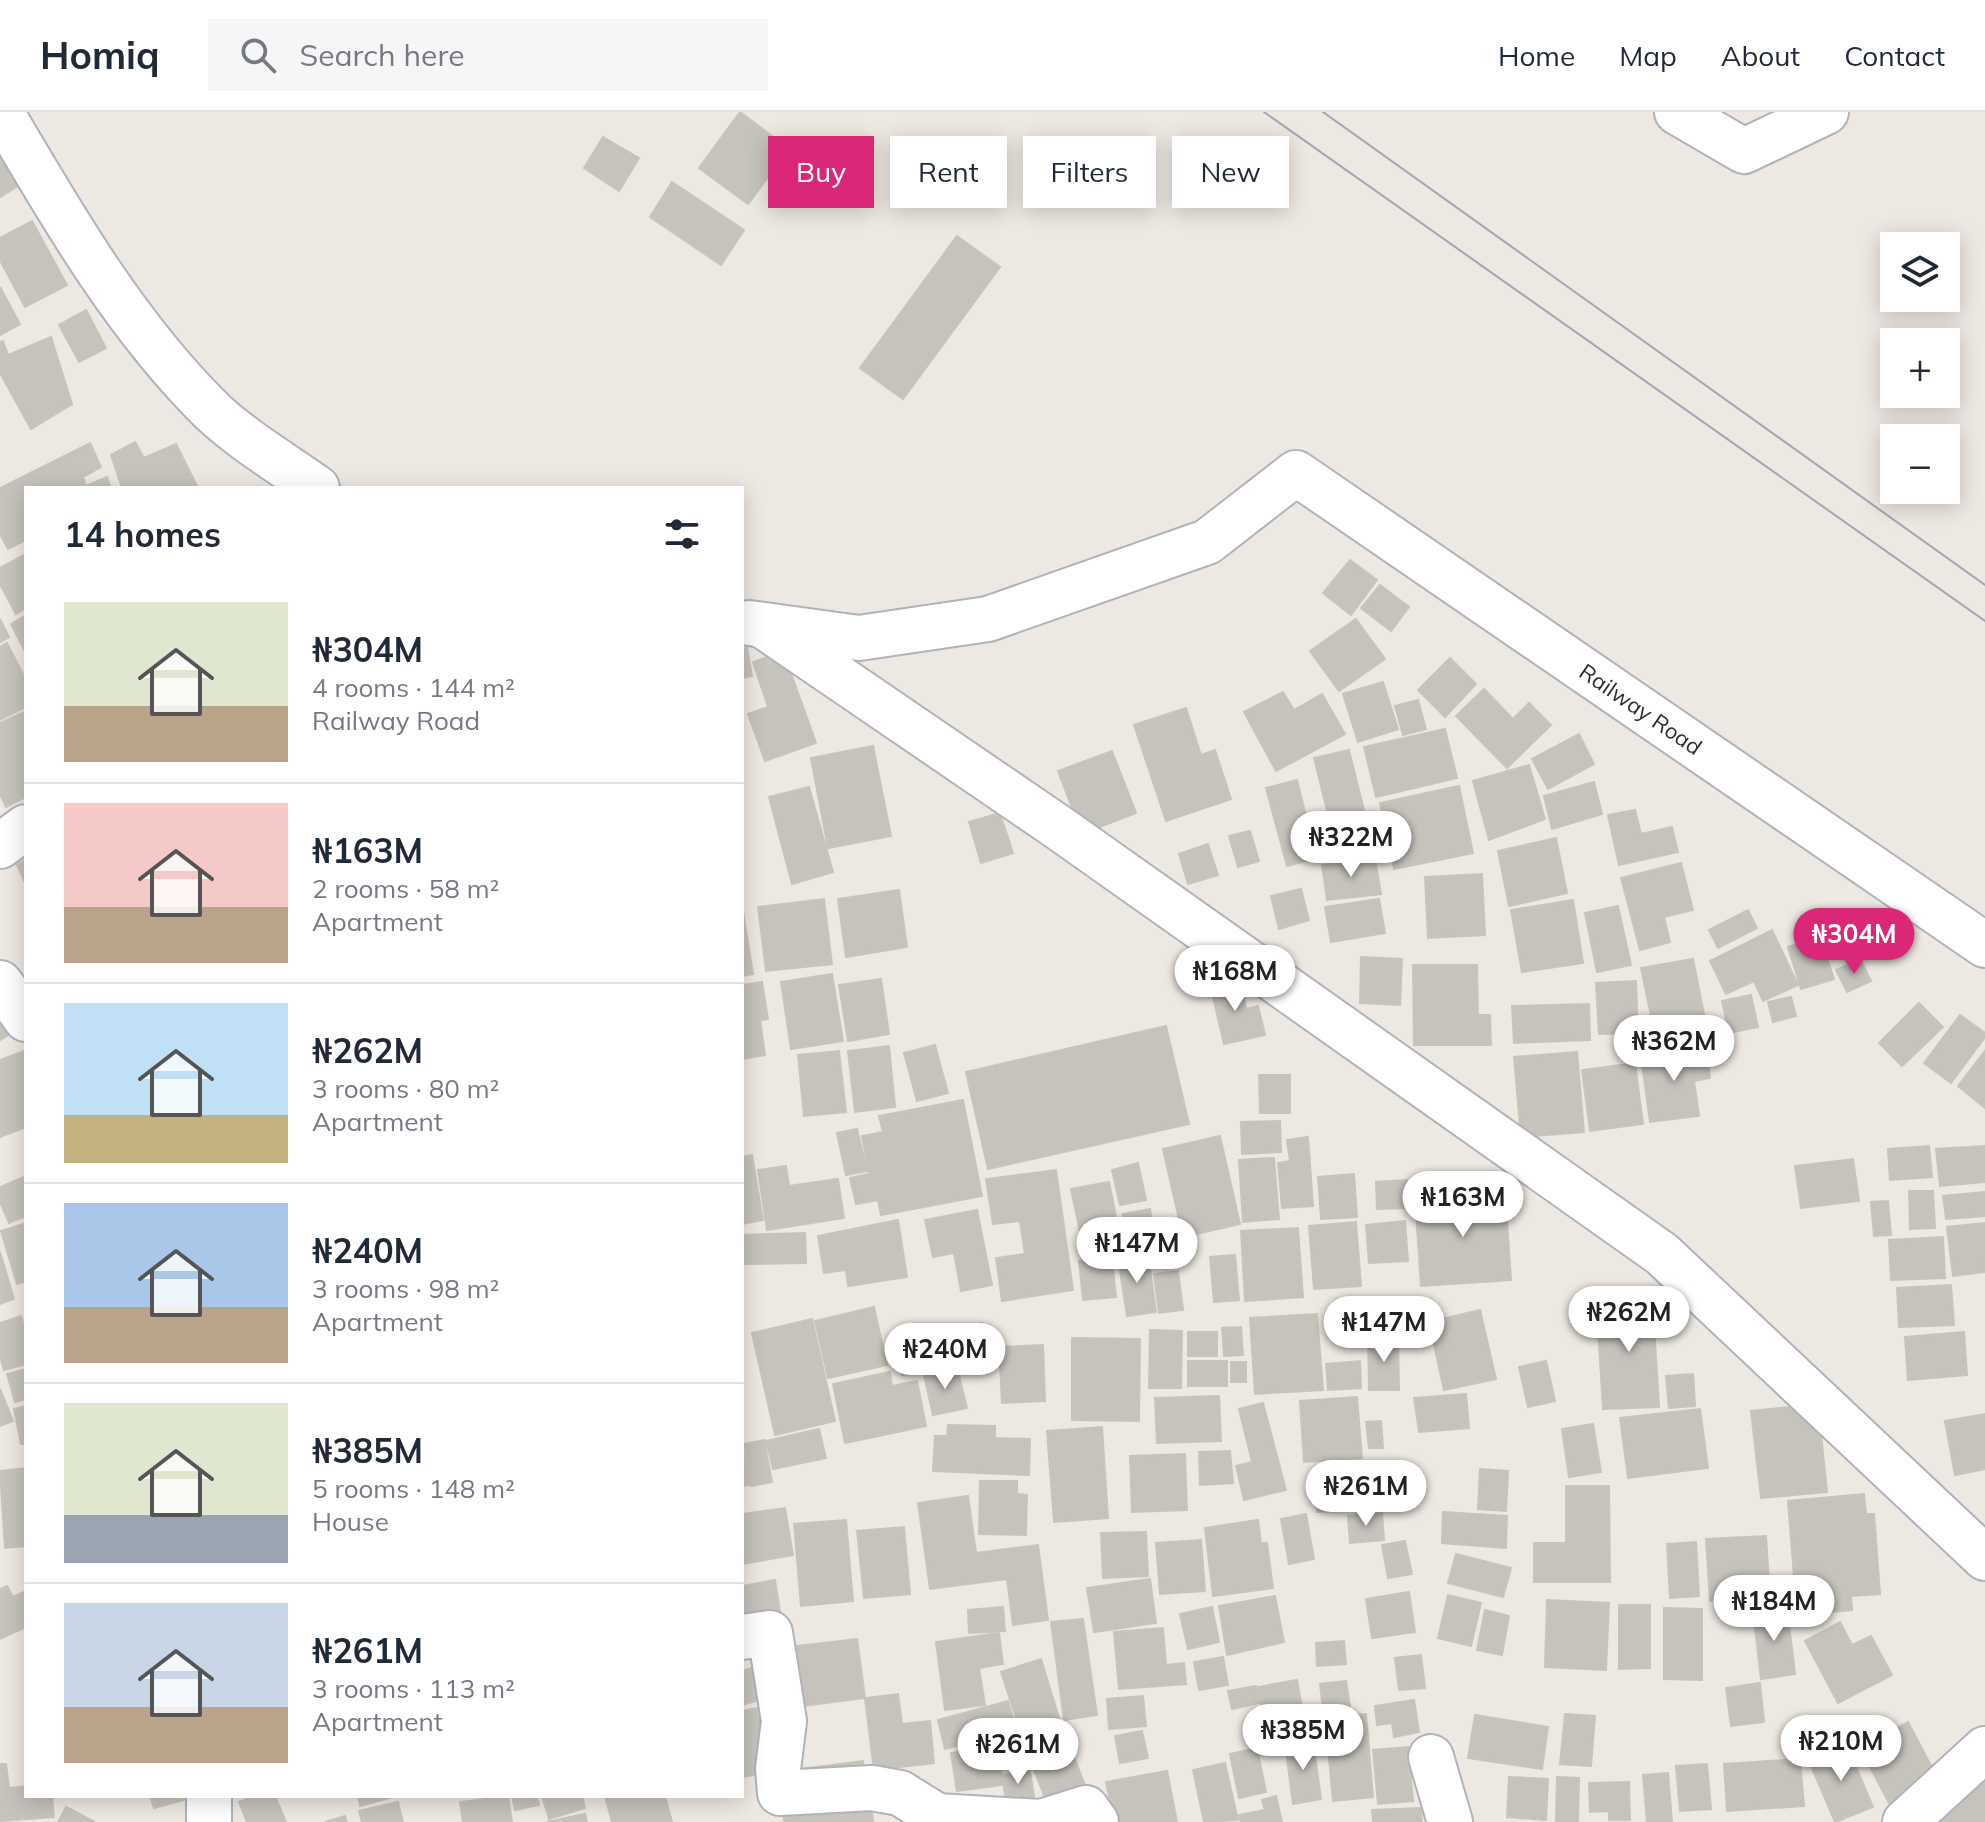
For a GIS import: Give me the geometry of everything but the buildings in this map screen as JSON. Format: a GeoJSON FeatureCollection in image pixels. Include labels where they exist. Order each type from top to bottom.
{"type":"FeatureCollection","features":[{"type":"Feature","properties":{"kind":"street"},"geometry":{"type":"LineString","coordinates":[[1,112],[73,236],[140,326],[214,413],[314,486]]}},
{"type":"Feature","properties":{"kind":"street"},"geometry":{"type":"LineString","coordinates":[[1677,112],[1744,151],[1826,112]]}},
{"type":"Feature","properties":{"kind":"street","name":"Railway Road"},"geometry":{"type":"LineString","coordinates":[[752,623],[859,638],[988,619],[1207,542],[1296,473],[1985,945]]}},
{"type":"Feature","properties":{"kind":"street"},"geometry":{"type":"LineString","coordinates":[[752,623],[1055,825],[1662,1254],[1985,1558]]}},
{"type":"Feature","properties":{"kind":"street"},"geometry":{"type":"LineString","coordinates":[[0,846],[24,828]]}},
{"type":"Feature","properties":{"kind":"street"},"geometry":{"type":"LineString","coordinates":[[0,983],[24,1016]]}},
{"type":"Feature","properties":{"kind":"street"},"geometry":{"type":"LineString","coordinates":[[744,1637],[770,1633],[784,1721],[778,1769],[780,1793],[872,1788],[900,1793],[937,1816],[1041,1822],[1086,1808],[1096,1822]]}},
{"type":"Feature","properties":{"kind":"street"},"geometry":{"type":"LineString","coordinates":[[1905,1822],[1985,1749]]}},
{"type":"Feature","properties":{"kind":"street"},"geometry":{"type":"LineString","coordinates":[[1431,1757],[1450,1822]]}},
{"type":"Feature","properties":{"kind":"street"},"geometry":{"type":"LineString","coordinates":[[209,1798],[209,1822]]}},
{"type":"Feature","properties":{"kind":"tram line"},"geometry":{"type":"LineString","coordinates":[[1264,112],[1985,621]]}},
{"type":"Feature","properties":{"kind":"tram line"},"geometry":{"type":"LineString","coordinates":[[1323,112],[1985,585]]}}]}
